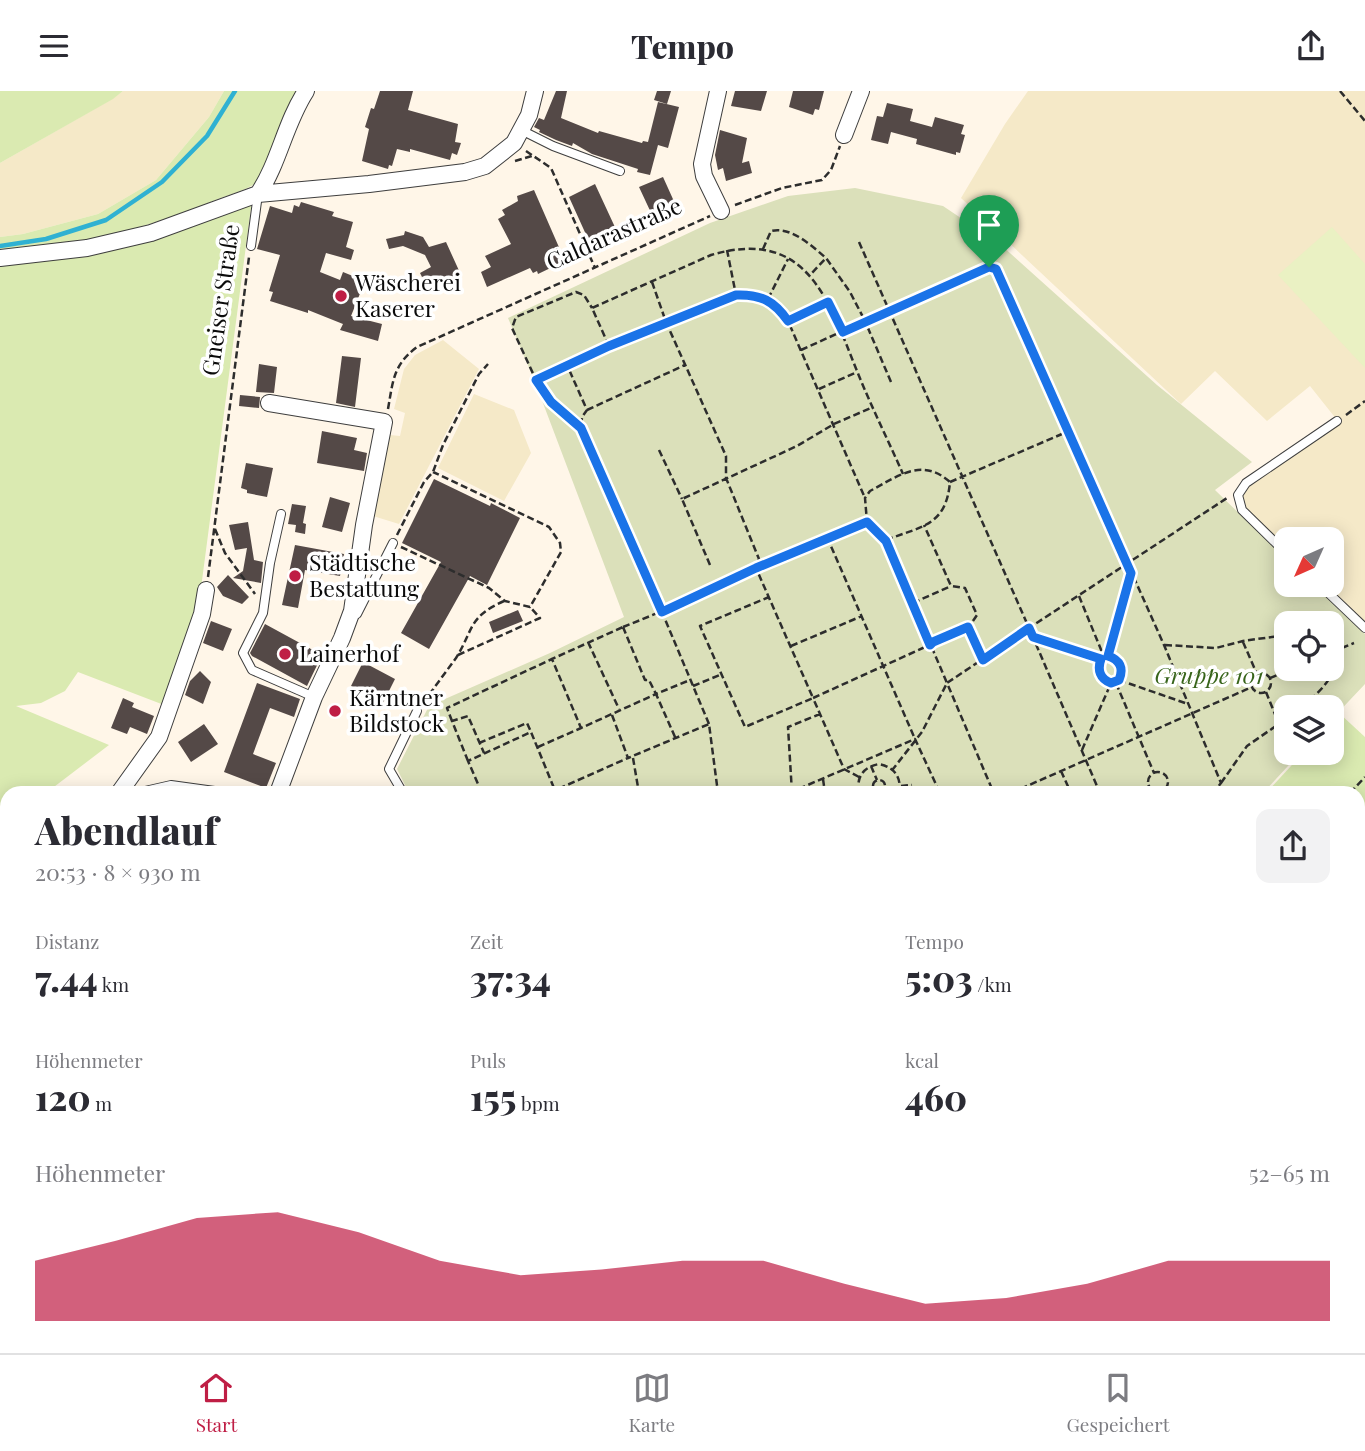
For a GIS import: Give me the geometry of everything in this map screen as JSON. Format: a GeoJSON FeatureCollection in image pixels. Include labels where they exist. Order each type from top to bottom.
{"type":"FeatureCollection","features":[{"type":"Feature","properties":{"kind":"street","name":"Gneiser Straße"},"geometry":{"type":"LineString","coordinates":[[258,194],[269,177],[282,139],[306,91]]}},
{"type":"Feature","properties":{"kind":"street"},"geometry":{"type":"LineString","coordinates":[[0,258],[87,248],[151,233],[258,194],[369,184],[465,171],[487,165],[518,137],[529,115],[535,91]]}},
{"type":"Feature","properties":{"kind":"street"},"geometry":{"type":"LineString","coordinates":[[718,91],[702,164],[704,176],[721,211]]}},
{"type":"Feature","properties":{"kind":"street"},"geometry":{"type":"LineString","coordinates":[[844,135],[861,91]]}},
{"type":"Feature","properties":{"kind":"street"},"geometry":{"type":"LineString","coordinates":[[268,404],[384,422],[364,525],[352,611],[314,697],[281,786]]}},
{"type":"Feature","properties":{"kind":"street"},"geometry":{"type":"LineString","coordinates":[[124,786],[159,737],[202,614],[206,590]]}},
{"type":"Feature","properties":{"kind":"lane"},"geometry":{"type":"LineString","coordinates":[[518,137],[553,146],[620,171]]}},
{"type":"Feature","properties":{"kind":"lane","name":"Gneiser Straße"},"geometry":{"type":"LineString","coordinates":[[251,246],[258,194]]}},
{"type":"Feature","properties":{"kind":"lane"},"geometry":{"type":"LineString","coordinates":[[1274,541],[1242,510],[1238,495],[1246,483],[1337,421]]}},
{"type":"Feature","properties":{"kind":"lane"},"geometry":{"type":"LineString","coordinates":[[281,514],[263,613],[243,653],[252,670],[314,697]]}},
{"type":"Feature","properties":{"kind":"lane"},"geometry":{"type":"LineString","coordinates":[[331,663],[393,543]]}},
{"type":"Feature","properties":{"kind":"lane"},"geometry":{"type":"LineString","coordinates":[[1333,597],[1365,628]]}},
{"type":"Feature","properties":{"kind":"lane"},"geometry":{"type":"LineString","coordinates":[[399,786],[389,769],[417,712]]}},
{"type":"Feature","properties":{"kind":"path"},"geometry":{"type":"LineString","coordinates":[[1340,91],[1365,121]]}},
{"type":"Feature","properties":{"kind":"path","name":"Caldarastraße"},"geometry":{"type":"LineString","coordinates":[[384,422],[396,369],[417,347],[721,211],[782,188],[822,180],[831,170],[844,135]]}},
{"type":"Feature","properties":{"kind":"path"},"geometry":{"type":"LineString","coordinates":[[518,137],[551,168],[596,268]]}},
{"type":"Feature","properties":{"kind":"path"},"geometry":{"type":"LineString","coordinates":[[763,249],[771,231],[778,230],[798,237],[827,258],[850,292],[891,381]]}},
{"type":"Feature","properties":{"kind":"path"},"geometry":{"type":"LineString","coordinates":[[859,242],[1097,786]]}},
{"type":"Feature","properties":{"kind":"path","name":"Gneiser Straße"},"geometry":{"type":"LineString","coordinates":[[206,590],[251,246]]}},
{"type":"Feature","properties":{"kind":"path"},"geometry":{"type":"LineString","coordinates":[[592,308],[727,250],[749,247],[763,249],[788,259],[810,275],[828,302],[903,474]]}},
{"type":"Feature","properties":{"kind":"path"},"geometry":{"type":"LineString","coordinates":[[727,250],[736,295]]}},
{"type":"Feature","properties":{"kind":"path"},"geometry":{"type":"LineString","coordinates":[[810,275],[827,258]]}},
{"type":"Feature","properties":{"kind":"path"},"geometry":{"type":"LineString","coordinates":[[768,299],[788,259]]}},
{"type":"Feature","properties":{"kind":"path"},"geometry":{"type":"LineString","coordinates":[[801,349],[989,267],[996,269],[1164,645],[1222,783]]}},
{"type":"Feature","properties":{"kind":"path"},"geometry":{"type":"LineString","coordinates":[[652,282],[666,322],[726,456],[726,478],[759,559],[756,568],[844,769],[859,777]]}},
{"type":"Feature","properties":{"kind":"path"},"geometry":{"type":"LineString","coordinates":[[609,346],[592,308],[584,295],[576,292],[516,317],[512,328],[536,380],[551,402],[581,428],[709,724],[717,786]]}},
{"type":"Feature","properties":{"kind":"path"},"geometry":{"type":"LineString","coordinates":[[536,380],[609,346],[736,295],[752,294],[768,299],[780,309],[819,389],[865,498],[867,522],[886,541],[990,786]]}},
{"type":"Feature","properties":{"kind":"path"},"geometry":{"type":"LineString","coordinates":[[788,321],[828,302]]}},
{"type":"Feature","properties":{"kind":"path"},"geometry":{"type":"LineString","coordinates":[[458,655],[540,618],[530,607],[505,601],[489,588],[393,543],[424,482],[433,471],[479,374],[488,364]]}},
{"type":"Feature","properties":{"kind":"path"},"geometry":{"type":"LineString","coordinates":[[567,365],[587,410]]}},
{"type":"Feature","properties":{"kind":"path"},"geometry":{"type":"LineString","coordinates":[[581,428],[582,417],[587,410],[685,365]]}},
{"type":"Feature","properties":{"kind":"path"},"geometry":{"type":"LineString","coordinates":[[819,389],[857,372]]}},
{"type":"Feature","properties":{"kind":"path"},"geometry":{"type":"LineString","coordinates":[[1337,421],[1365,401]]}},
{"type":"Feature","properties":{"kind":"path"},"geometry":{"type":"LineString","coordinates":[[682,499],[797,446],[873,407]]}},
{"type":"Feature","properties":{"kind":"path"},"geometry":{"type":"LineString","coordinates":[[950,482],[1069,431]]}},
{"type":"Feature","properties":{"kind":"path"},"geometry":{"type":"LineString","coordinates":[[659,450],[710,565]]}},
{"type":"Feature","properties":{"kind":"path"},"geometry":{"type":"LineString","coordinates":[[865,498],[870,491],[919,469],[939,472],[950,482]]}},
{"type":"Feature","properties":{"kind":"path"},"geometry":{"type":"LineString","coordinates":[[433,471],[549,527],[556,534],[561,552],[530,607]]}},
{"type":"Feature","properties":{"kind":"path"},"geometry":{"type":"LineString","coordinates":[[886,541],[937,519],[949,496],[950,482]]}},
{"type":"Feature","properties":{"kind":"path"},"geometry":{"type":"LineString","coordinates":[[893,769],[922,732],[947,683],[1225,499]]}},
{"type":"Feature","properties":{"kind":"path"},"geometry":{"type":"LineString","coordinates":[[479,786],[447,708],[588,642],[867,522]]}},
{"type":"Feature","properties":{"kind":"path"},"geometry":{"type":"LineString","coordinates":[[924,525],[951,586]]}},
{"type":"Feature","properties":{"kind":"path"},"geometry":{"type":"LineString","coordinates":[[213,526],[225,553],[258,597],[263,613]]}},
{"type":"Feature","properties":{"kind":"path"},"geometry":{"type":"LineString","coordinates":[[827,537],[937,786]]}},
{"type":"Feature","properties":{"kind":"path"},"geometry":{"type":"LineString","coordinates":[[1131,573],[1100,675],[1188,704]]}},
{"type":"Feature","properties":{"kind":"path"},"geometry":{"type":"LineString","coordinates":[[769,597],[700,626],[745,727],[968,627],[977,615],[965,588],[951,586],[912,603]]}},
{"type":"Feature","properties":{"kind":"path"},"geometry":{"type":"LineString","coordinates":[[1078,595],[1104,658]]}},
{"type":"Feature","properties":{"kind":"path"},"geometry":{"type":"LineString","coordinates":[[417,712],[458,655],[472,624],[490,608],[505,601]]}},
{"type":"Feature","properties":{"kind":"path"},"geometry":{"type":"LineString","coordinates":[[791,646],[862,616]]}},
{"type":"Feature","properties":{"kind":"path"},"geometry":{"type":"LineString","coordinates":[[623,627],[645,680],[649,680],[675,738]]}},
{"type":"Feature","properties":{"kind":"path"},"geometry":{"type":"LineString","coordinates":[[968,627],[983,660]]}},
{"type":"Feature","properties":{"kind":"path"},"geometry":{"type":"LineString","coordinates":[[1033,637],[1120,664],[1122,669],[1081,751]]}},
{"type":"Feature","properties":{"kind":"path"},"geometry":{"type":"LineString","coordinates":[[1164,645],[1216,648],[1274,637]]}},
{"type":"Feature","properties":{"kind":"path"},"geometry":{"type":"LineString","coordinates":[[1243,641],[1257,674]]}},
{"type":"Feature","properties":{"kind":"path"},"geometry":{"type":"LineString","coordinates":[[588,642],[619,711]]}},
{"type":"Feature","properties":{"kind":"path"},"geometry":{"type":"LineString","coordinates":[[1344,646],[1354,643]]}},
{"type":"Feature","properties":{"kind":"path"},"geometry":{"type":"LineString","coordinates":[[552,659],[581,728]]}},
{"type":"Feature","properties":{"kind":"path"},"geometry":{"type":"LineString","coordinates":[[693,686],[722,674]]}},
{"type":"Feature","properties":{"kind":"path"},"geometry":{"type":"LineString","coordinates":[[1257,674],[1270,678]]}},
{"type":"Feature","properties":{"kind":"path"},"geometry":{"type":"LineString","coordinates":[[1252,687],[1252,680],[1257,674]]}},
{"type":"Feature","properties":{"kind":"path"},"geometry":{"type":"LineString","coordinates":[[1270,678],[1274,676]]}},
{"type":"Feature","properties":{"kind":"path"},"geometry":{"type":"LineString","coordinates":[[1252,687],[1258,692],[1265,691],[1270,686],[1270,678]]}},
{"type":"Feature","properties":{"kind":"path"},"geometry":{"type":"LineString","coordinates":[[538,747],[690,680]]}},
{"type":"Feature","properties":{"kind":"path"},"geometry":{"type":"LineString","coordinates":[[1314,695],[1328,681]]}},
{"type":"Feature","properties":{"kind":"path"},"geometry":{"type":"LineString","coordinates":[[1115,682],[1154,773]]}},
{"type":"Feature","properties":{"kind":"path"},"geometry":{"type":"LineString","coordinates":[[1027,786],[1252,687]]}},
{"type":"Feature","properties":{"kind":"path"},"geometry":{"type":"LineString","coordinates":[[1265,691],[1274,712]]}},
{"type":"Feature","properties":{"kind":"path"},"geometry":{"type":"LineString","coordinates":[[611,714],[628,758]]}},
{"type":"Feature","properties":{"kind":"path"},"geometry":{"type":"LineString","coordinates":[[791,786],[788,727],[820,714]]}},
{"type":"Feature","properties":{"kind":"path"},"geometry":{"type":"LineString","coordinates":[[452,721],[468,716],[484,753]]}},
{"type":"Feature","properties":{"kind":"path"},"geometry":{"type":"LineString","coordinates":[[479,743],[527,723],[554,786]]}},
{"type":"Feature","properties":{"kind":"path"},"geometry":{"type":"LineString","coordinates":[[567,786],[709,724]]}},
{"type":"Feature","properties":{"kind":"path"},"geometry":{"type":"LineString","coordinates":[[1219,786],[1247,746],[1274,727]]}},
{"type":"Feature","properties":{"kind":"path"},"geometry":{"type":"LineString","coordinates":[[468,761],[531,732]]}},
{"type":"Feature","properties":{"kind":"path"},"geometry":{"type":"LineString","coordinates":[[806,786],[915,739]]}},
{"type":"Feature","properties":{"kind":"path"},"geometry":{"type":"LineString","coordinates":[[633,757],[638,786]]}},
{"type":"Feature","properties":{"kind":"path"},"geometry":{"type":"LineString","coordinates":[[859,786],[859,777],[871,766],[879,764],[893,769],[901,786],[912,785]]}},
{"type":"Feature","properties":{"kind":"path"},"geometry":{"type":"LineString","coordinates":[[871,766],[877,780],[875,786]]}},
{"type":"Feature","properties":{"kind":"path"},"geometry":{"type":"LineString","coordinates":[[1061,771],[1068,786]]}},
{"type":"Feature","properties":{"kind":"path"},"geometry":{"type":"LineString","coordinates":[[1149,786],[1149,779],[1154,773]]}},
{"type":"Feature","properties":{"kind":"path"},"geometry":{"type":"LineString","coordinates":[[1154,773],[1162,773],[1167,778],[1167,786]]}},
{"type":"Feature","properties":{"kind":"path"},"geometry":{"type":"LineString","coordinates":[[823,779],[824,786]]}},
{"type":"Feature","properties":{"kind":"path"},"geometry":{"type":"LineString","coordinates":[[877,780],[882,781],[885,786]]}},
{"type":"Feature","properties":{"kind":"shaded area"},"geometry":{"type":"Polygon","coordinates":[[[123,91],[224,91],[209,117],[156,180],[98,214],[23,234],[0,237],[0,163],[123,91]]]}},
{"type":"Feature","properties":{"kind":"shaded area"},"geometry":{"type":"Polygon","coordinates":[[[1028,91],[1365,91],[1365,628],[1333,597],[1344,597],[1344,527],[1274,527],[1274,541],[1242,510],[1238,495],[1246,483],[1337,420],[1310,386],[1267,421],[1215,371],[1181,404],[961,198],[1028,91]]]}},
{"type":"Feature","properties":{"kind":"shaded area"},"geometry":{"type":"Polygon","coordinates":[[[443,340],[479,369],[399,524],[373,516],[390,435],[400,436],[405,413],[394,409],[404,369],[415,355],[443,340]]]}},
{"type":"Feature","properties":{"kind":"shaded area"},"geometry":{"type":"Polygon","coordinates":[[[474,394],[514,410],[531,453],[504,501],[438,468],[474,394]]]}},
{"type":"Feature","properties":{"kind":"green space"},"geometry":{"type":"Polygon","coordinates":[[[0,91],[123,91],[0,163],[0,91]]]}},
{"type":"Feature","properties":{"kind":"green space"},"geometry":{"type":"Polygon","coordinates":[[[224,91],[301,91],[270,164],[257,183],[165,219],[111,235],[56,246],[0,252],[0,237],[23,234],[98,214],[156,180],[209,117],[224,91]]]}},
{"type":"Feature","properties":{"kind":"green space","name":"Gruppe 101"},"geometry":{"type":"Polygon","coordinates":[[[855,188],[943,206],[1001,245],[1157,385],[1252,462],[1215,490],[1274,547],[1274,597],[1326,597],[1341,611],[1274,611],[1274,681],[1344,681],[1344,614],[1365,634],[1365,684],[1344,706],[1344,695],[1274,695],[1274,765],[1289,765],[1269,786],[406,786],[397,769],[429,706],[624,617],[508,318],[710,223],[788,196],[855,188]]]}},
{"type":"Feature","properties":{"kind":"green space"},"geometry":{"type":"Polygon","coordinates":[[[252,200],[198,611],[164,705],[78,672],[65,691],[41,703],[16,706],[109,745],[55,786],[0,786],[0,264],[31,263],[80,255],[252,200]]]}},
{"type":"Feature","properties":{"kind":"green space"},"geometry":{"type":"Polygon","coordinates":[[[1332,227],[1365,264],[1365,368],[1278,275],[1332,227]]]}},
{"type":"Feature","properties":{"kind":"green space"},"geometry":{"type":"Polygon","coordinates":[[[1344,718],[1365,737],[1365,786],[1272,786],[1292,765],[1344,765],[1344,718]]]}},
{"type":"Feature","properties":{"kind":"building"},"geometry":{"type":"Polygon","coordinates":[[[380,91],[413,91],[408,110],[458,124],[455,142],[461,143],[457,155],[452,153],[450,160],[410,149],[410,152],[397,149],[392,166],[389,165],[388,169],[362,161],[369,129],[365,127],[380,91]]]}},
{"type":"Feature","properties":{"kind":"building"},"geometry":{"type":"Polygon","coordinates":[[[556,91],[567,91],[561,118],[598,133],[599,131],[642,143],[648,142],[658,102],[679,107],[668,148],[658,145],[650,175],[539,132],[540,130],[534,127],[539,118],[544,120],[556,91]]]}},
{"type":"Feature","properties":{"kind":"building"},"geometry":{"type":"Polygon","coordinates":[[[657,91],[671,91],[667,104],[654,100],[657,91]]]}},
{"type":"Feature","properties":{"kind":"building"},"geometry":{"type":"Polygon","coordinates":[[[735,91],[767,91],[761,111],[731,106],[735,91]]]}},
{"type":"Feature","properties":{"kind":"building"},"geometry":{"type":"Polygon","coordinates":[[[793,91],[824,91],[819,110],[815,109],[813,115],[789,107],[793,91]]]}},
{"type":"Feature","properties":{"kind":"building"},"geometry":{"type":"Polygon","coordinates":[[[887,103],[913,109],[910,121],[932,127],[935,117],[964,125],[961,134],[965,135],[960,153],[956,152],[956,155],[916,144],[917,139],[891,132],[888,144],[871,140],[877,116],[883,117],[887,103]]]}},
{"type":"Feature","properties":{"kind":"building"},"geometry":{"type":"Polygon","coordinates":[[[720,130],[747,138],[742,163],[749,161],[752,173],[726,181],[723,168],[718,170],[715,155],[720,130]]]}},
{"type":"Feature","properties":{"kind":"building"},"geometry":{"type":"Polygon","coordinates":[[[663,177],[677,208],[653,217],[639,187],[663,177]]]}},
{"type":"Feature","properties":{"kind":"building"},"geometry":{"type":"Polygon","coordinates":[[[595,184],[620,238],[593,250],[569,197],[595,184]]]}},
{"type":"Feature","properties":{"kind":"building"},"geometry":{"type":"Polygon","coordinates":[[[534,190],[565,261],[538,274],[537,271],[533,273],[530,268],[487,287],[481,272],[491,267],[485,256],[511,244],[498,219],[505,215],[502,210],[518,201],[517,196],[534,190]]]}},
{"type":"Feature","properties":{"kind":"building"},"geometry":{"type":"Polygon","coordinates":[[[301,202],[334,212],[332,216],[353,222],[346,247],[354,250],[351,260],[326,253],[320,272],[340,280],[343,272],[365,281],[351,316],[382,324],[378,341],[340,330],[343,324],[308,310],[308,313],[270,301],[273,292],[269,291],[280,255],[257,249],[270,206],[292,213],[294,205],[299,207],[301,202]]]}},
{"type":"Feature","properties":{"kind":"building"},"geometry":{"type":"Polygon","coordinates":[[[405,231],[423,237],[429,247],[446,242],[461,275],[429,291],[420,273],[431,267],[425,255],[403,246],[389,249],[386,239],[404,235],[405,231]]]}},
{"type":"Feature","properties":{"kind":"building"},"geometry":{"type":"Polygon","coordinates":[[[342,356],[361,358],[355,407],[336,403],[342,356]]]}},
{"type":"Feature","properties":{"kind":"building"},"geometry":{"type":"Polygon","coordinates":[[[259,364],[277,367],[274,393],[256,392],[259,364]]]}},
{"type":"Feature","properties":{"kind":"building"},"geometry":{"type":"Polygon","coordinates":[[[240,395],[260,397],[259,408],[239,406],[240,395]]]}},
{"type":"Feature","properties":{"kind":"building"},"geometry":{"type":"Polygon","coordinates":[[[322,431],[357,438],[354,450],[367,453],[364,471],[317,463],[322,431]]]}},
{"type":"Feature","properties":{"kind":"building"},"geometry":{"type":"Polygon","coordinates":[[[246,463],[273,468],[267,497],[247,493],[247,490],[241,488],[246,463]]]}},
{"type":"Feature","properties":{"kind":"building"},"geometry":{"type":"Polygon","coordinates":[[[434,479],[520,518],[487,585],[470,576],[429,649],[401,633],[441,562],[402,543],[434,479]]]}},
{"type":"Feature","properties":{"kind":"building"},"geometry":{"type":"Polygon","coordinates":[[[330,497],[350,503],[342,532],[322,527],[330,497]]]}},
{"type":"Feature","properties":{"kind":"building"},"geometry":{"type":"Polygon","coordinates":[[[292,504],[306,506],[303,523],[306,524],[305,534],[295,532],[296,525],[288,524],[292,504]]]}},
{"type":"Feature","properties":{"kind":"building"},"geometry":{"type":"Polygon","coordinates":[[[248,522],[254,560],[263,562],[261,583],[233,578],[243,571],[247,548],[235,550],[229,525],[248,522]]]}},
{"type":"Feature","properties":{"kind":"building","name":"Städtische Bestattung"},"geometry":{"type":"Polygon","coordinates":[[[295,545],[344,554],[340,576],[305,570],[298,608],[282,605],[295,545]]]}},
{"type":"Feature","properties":{"kind":"building"},"geometry":{"type":"Polygon","coordinates":[[[228,575],[249,597],[242,604],[223,596],[217,587],[228,575]]]}},
{"type":"Feature","properties":{"kind":"building"},"geometry":{"type":"Polygon","coordinates":[[[518,610],[523,621],[493,633],[489,622],[518,610]]]}},
{"type":"Feature","properties":{"kind":"building"},"geometry":{"type":"Polygon","coordinates":[[[211,621],[232,629],[223,651],[203,643],[211,621]]]}},
{"type":"Feature","properties":{"kind":"building","name":"Lainerhof"},"geometry":{"type":"Polygon","coordinates":[[[265,624],[322,655],[307,686],[252,656],[250,653],[265,624]]]}},
{"type":"Feature","properties":{"kind":"building"},"geometry":{"type":"Polygon","coordinates":[[[363,662],[395,679],[383,703],[351,686],[363,662]]]}},
{"type":"Feature","properties":{"kind":"building"},"geometry":{"type":"Polygon","coordinates":[[[200,671],[211,682],[203,704],[185,695],[190,681],[200,671]]]}},
{"type":"Feature","properties":{"kind":"building"},"geometry":{"type":"Polygon","coordinates":[[[257,683],[300,699],[294,717],[270,708],[253,754],[276,763],[267,786],[224,772],[257,683]]]}},
{"type":"Feature","properties":{"kind":"building"},"geometry":{"type":"Polygon","coordinates":[[[123,698],[134,703],[132,707],[154,716],[147,734],[130,727],[127,734],[111,728],[123,698]]]}},
{"type":"Feature","properties":{"kind":"building"},"geometry":{"type":"Polygon","coordinates":[[[204,724],[218,744],[191,762],[178,742],[204,724]]]}},
{"type":"Feature","properties":{"kind":"waterway"},"geometry":{"type":"LineString","coordinates":[[0,246],[46,239],[106,220],[162,182],[207,136],[235,91]]}},
{"type":"Feature","properties":{"kind":"place","name":"Wäscherei Kaserer"},"geometry":{"type":"Point","coordinates":[341,296]}},
{"type":"Feature","properties":{"kind":"place","name":"Städtische Bestattung"},"geometry":{"type":"Point","coordinates":[295,576]}},
{"type":"Feature","properties":{"kind":"place","name":"Lainerhof"},"geometry":{"type":"Point","coordinates":[285,654]}},
{"type":"Feature","properties":{"kind":"place","name":"Kärntner Bildstock"},"geometry":{"type":"Point","coordinates":[335,711]}},
{"type":"Feature","properties":{"kind":"route"},"geometry":{"type":"LineString","coordinates":[[989,267],[996,269],[1131,573],[1108,656],[1120,664],[1122,669],[1119,680],[1111,683],[1103,679],[1099,671],[1101,659],[1033,637],[1029,628],[983,660],[968,627],[930,645],[886,541],[867,522],[756,568],[662,612],[581,428],[551,402],[536,380],[609,346],[736,295],[752,294],[768,299],[780,309],[788,321],[828,302],[843,332],[989,267]]}}]}
